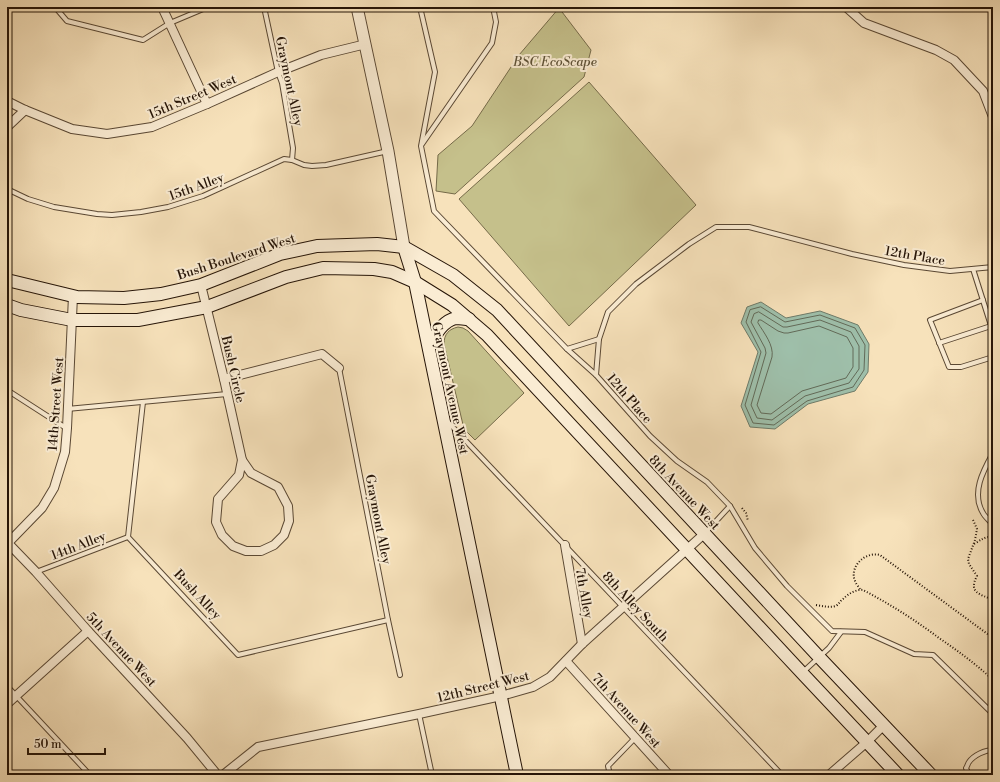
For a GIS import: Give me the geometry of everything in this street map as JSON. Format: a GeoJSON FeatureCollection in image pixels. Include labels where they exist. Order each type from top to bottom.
{"type":"FeatureCollection","features":[{"type":"Feature","properties":{"kind":"main road","name":"Bush Boulevard West"},"geometry":{"type":"LineString","coordinates":[[7,280],[73,296],[124,298],[161,294],[201,285],[280,254],[317,246],[376,244],[404,247]]}},
{"type":"Feature","properties":{"kind":"main road","name":"Graymont Avenue West"},"geometry":{"type":"LineString","coordinates":[[404,247],[415,282],[517,775]]}},
{"type":"Feature","properties":{"kind":"main road","name":"8th Avenue West"},"geometry":{"type":"LineString","coordinates":[[404,247],[453,275],[497,310],[704,534],[931,775]]}},
{"type":"Feature","properties":{"kind":"main road"},"geometry":{"type":"LineString","coordinates":[[7,305],[21,310],[72,320],[138,320],[207,307],[286,277],[323,268],[374,268],[392,272],[415,282],[452,305],[487,335],[898,775]]}},
{"type":"Feature","properties":{"kind":"main road"},"geometry":{"type":"LineString","coordinates":[[429,348],[434,335],[443,325],[450,320],[458,318],[469,319]]}},
{"type":"Feature","properties":{"kind":"street"},"geometry":{"type":"LineString","coordinates":[[162,7],[207,104]]}},
{"type":"Feature","properties":{"kind":"street","name":"Graymont Avenue West"},"geometry":{"type":"LineString","coordinates":[[358,7],[388,151],[404,247]]}},
{"type":"Feature","properties":{"kind":"street"},"geometry":{"type":"LineString","coordinates":[[846,7],[864,23],[936,50],[954,60],[983,91],[993,117]]}},
{"type":"Feature","properties":{"kind":"street","name":"15th Street West"},"geometry":{"type":"LineString","coordinates":[[25,110],[72,129],[107,134],[152,127],[321,54],[366,44]]}},
{"type":"Feature","properties":{"kind":"street"},"geometry":{"type":"LineString","coordinates":[[7,101],[25,110],[7,127]]}},
{"type":"Feature","properties":{"kind":"street","name":"Bush Circle"},"geometry":{"type":"LineString","coordinates":[[201,285],[228,394],[242,460],[251,473],[278,487],[288,506],[289,521],[284,535],[274,545],[261,551],[246,551],[233,546],[222,535],[216,522],[218,499],[239,475],[242,460]]}},
{"type":"Feature","properties":{"kind":"street","name":"14th Street West"},"geometry":{"type":"LineString","coordinates":[[8,543],[42,508],[54,488],[65,452],[73,296]]}},
{"type":"Feature","properties":{"kind":"street"},"geometry":{"type":"LineString","coordinates":[[224,379],[322,354],[339,368]]}},
{"type":"Feature","properties":{"kind":"street","name":"12th Street West"},"geometry":{"type":"LineString","coordinates":[[223,775],[258,747],[419,714],[501,696],[533,687],[550,677],[582,644],[704,534]]}},
{"type":"Feature","properties":{"kind":"street","name":"5th Avenue West"},"geometry":{"type":"LineString","coordinates":[[8,543],[187,738],[216,775]]}},
{"type":"Feature","properties":{"kind":"street","name":"7th Alley"},"geometry":{"type":"LineString","coordinates":[[565,545],[582,644]]}},
{"type":"Feature","properties":{"kind":"street"},"geometry":{"type":"LineString","coordinates":[[7,704],[88,631]]}},
{"type":"Feature","properties":{"kind":"street","name":"7th Avenue West"},"geometry":{"type":"LineString","coordinates":[[566,661],[670,775]]}},
{"type":"Feature","properties":{"kind":"street"},"geometry":{"type":"LineString","coordinates":[[829,775],[884,725]]}},
{"type":"Feature","properties":{"kind":"lane"},"geometry":{"type":"LineString","coordinates":[[55,7],[67,21],[142,40],[170,23],[208,7]]}},
{"type":"Feature","properties":{"kind":"lane","name":"Graymont Alley"},"geometry":{"type":"LineString","coordinates":[[264,7],[278,72],[282,83],[293,148],[292,160]]}},
{"type":"Feature","properties":{"kind":"lane"},"geometry":{"type":"LineString","coordinates":[[420,7],[435,72],[421,146],[434,211],[568,349],[596,375]]}},
{"type":"Feature","properties":{"kind":"lane"},"geometry":{"type":"LineString","coordinates":[[421,146],[492,43],[496,22],[492,7]]}},
{"type":"Feature","properties":{"kind":"lane","name":"15th Alley"},"geometry":{"type":"LineString","coordinates":[[7,189],[28,199],[54,207],[112,215],[168,207],[203,196],[284,159],[292,160],[304,165],[326,165],[388,151]]}},
{"type":"Feature","properties":{"kind":"lane","name":"12th Place"},"geometry":{"type":"LineString","coordinates":[[993,267],[950,271],[904,265],[852,254],[749,227],[716,227],[688,244],[636,284],[608,312],[599,339],[596,375],[650,436],[677,461],[707,482],[730,506],[755,548],[787,586],[832,632],[865,632],[914,654],[933,655],[993,714]]}},
{"type":"Feature","properties":{"kind":"lane"},"geometry":{"type":"LineString","coordinates":[[973,269],[993,332]]}},
{"type":"Feature","properties":{"kind":"lane"},"geometry":{"type":"LineString","coordinates":[[983,300],[930,320],[949,366],[961,367],[993,356]]}},
{"type":"Feature","properties":{"kind":"lane"},"geometry":{"type":"LineString","coordinates":[[939,343],[991,326]]}},
{"type":"Feature","properties":{"kind":"lane"},"geometry":{"type":"LineString","coordinates":[[568,349],[599,339]]}},
{"type":"Feature","properties":{"kind":"lane","name":"Graymont Alley"},"geometry":{"type":"LineString","coordinates":[[339,368],[400,675]]}},
{"type":"Feature","properties":{"kind":"lane"},"geometry":{"type":"LineString","coordinates":[[7,390],[67,428]]}},
{"type":"Feature","properties":{"kind":"lane"},"geometry":{"type":"LineString","coordinates":[[67,409],[228,394]]}},
{"type":"Feature","properties":{"kind":"lane"},"geometry":{"type":"LineString","coordinates":[[128,537],[143,402]]}},
{"type":"Feature","properties":{"kind":"lane","name":"8th Alley South"},"geometry":{"type":"LineString","coordinates":[[443,417],[782,775]]}},
{"type":"Feature","properties":{"kind":"lane"},"geometry":{"type":"LineString","coordinates":[[993,453],[983,471],[978,490],[978,502],[983,514],[993,525]]}},
{"type":"Feature","properties":{"kind":"lane"},"geometry":{"type":"LineString","coordinates":[[704,534],[730,506]]}},
{"type":"Feature","properties":{"kind":"lane","name":"Bush Alley"},"geometry":{"type":"LineString","coordinates":[[128,537],[238,655],[388,620]]}},
{"type":"Feature","properties":{"kind":"lane","name":"14th Alley"},"geometry":{"type":"LineString","coordinates":[[36,572],[128,537]]}},
{"type":"Feature","properties":{"kind":"lane"},"geometry":{"type":"LineString","coordinates":[[802,673],[829,648],[841,632]]}},
{"type":"Feature","properties":{"kind":"lane"},"geometry":{"type":"LineString","coordinates":[[7,686],[90,775]]}},
{"type":"Feature","properties":{"kind":"lane"},"geometry":{"type":"LineString","coordinates":[[419,714],[432,775]]}},
{"type":"Feature","properties":{"kind":"lane"},"geometry":{"type":"LineString","coordinates":[[610,775],[608,766],[635,738]]}},
{"type":"Feature","properties":{"kind":"lane"},"geometry":{"type":"LineString","coordinates":[[969,775],[966,768],[968,762],[987,750],[993,750]]}},
{"type":"Feature","properties":{"kind":"path"},"geometry":{"type":"LineString","coordinates":[[742,508],[746,513],[748,523]]}},
{"type":"Feature","properties":{"kind":"path"},"geometry":{"type":"LineString","coordinates":[[973,520],[977,529],[974,545],[968,559],[969,564],[977,576],[973,585],[977,592],[993,600]]}},
{"type":"Feature","properties":{"kind":"path"},"geometry":{"type":"LineString","coordinates":[[974,545],[982,538],[988,536],[993,537]]}},
{"type":"Feature","properties":{"kind":"path"},"geometry":{"type":"LineString","coordinates":[[993,638],[880,556],[876,554],[866,556],[857,565],[854,573],[855,582],[860,589],[876,596],[923,626],[976,664],[993,680]]}},
{"type":"Feature","properties":{"kind":"path"},"geometry":{"type":"LineString","coordinates":[[814,604],[827,607],[835,606],[848,595],[860,589]]}},
{"type":"Feature","properties":{"kind":"green space","name":"BSC EcoScape"},"geometry":{"type":"Polygon","coordinates":[[[559,8],[591,50],[584,77],[455,194],[436,191],[438,155],[472,126],[519,55],[559,8]]]}},
{"type":"Feature","properties":{"kind":"green space"},"geometry":{"type":"Polygon","coordinates":[[[589,82],[696,205],[569,326],[459,199],[589,82]]]}},
{"type":"Feature","properties":{"kind":"green space"},"geometry":{"type":"Polygon","coordinates":[[[458,327],[468,331],[524,393],[475,440],[464,429],[444,344],[445,337],[448,332],[458,327]]]}},
{"type":"Feature","properties":{"kind":"water"},"geometry":{"type":"Polygon","coordinates":[[[761,302],[786,318],[820,311],[858,325],[869,344],[868,372],[855,391],[808,404],[775,429],[750,427],[741,406],[758,352],[741,323],[747,307],[761,302]]]}}]}
